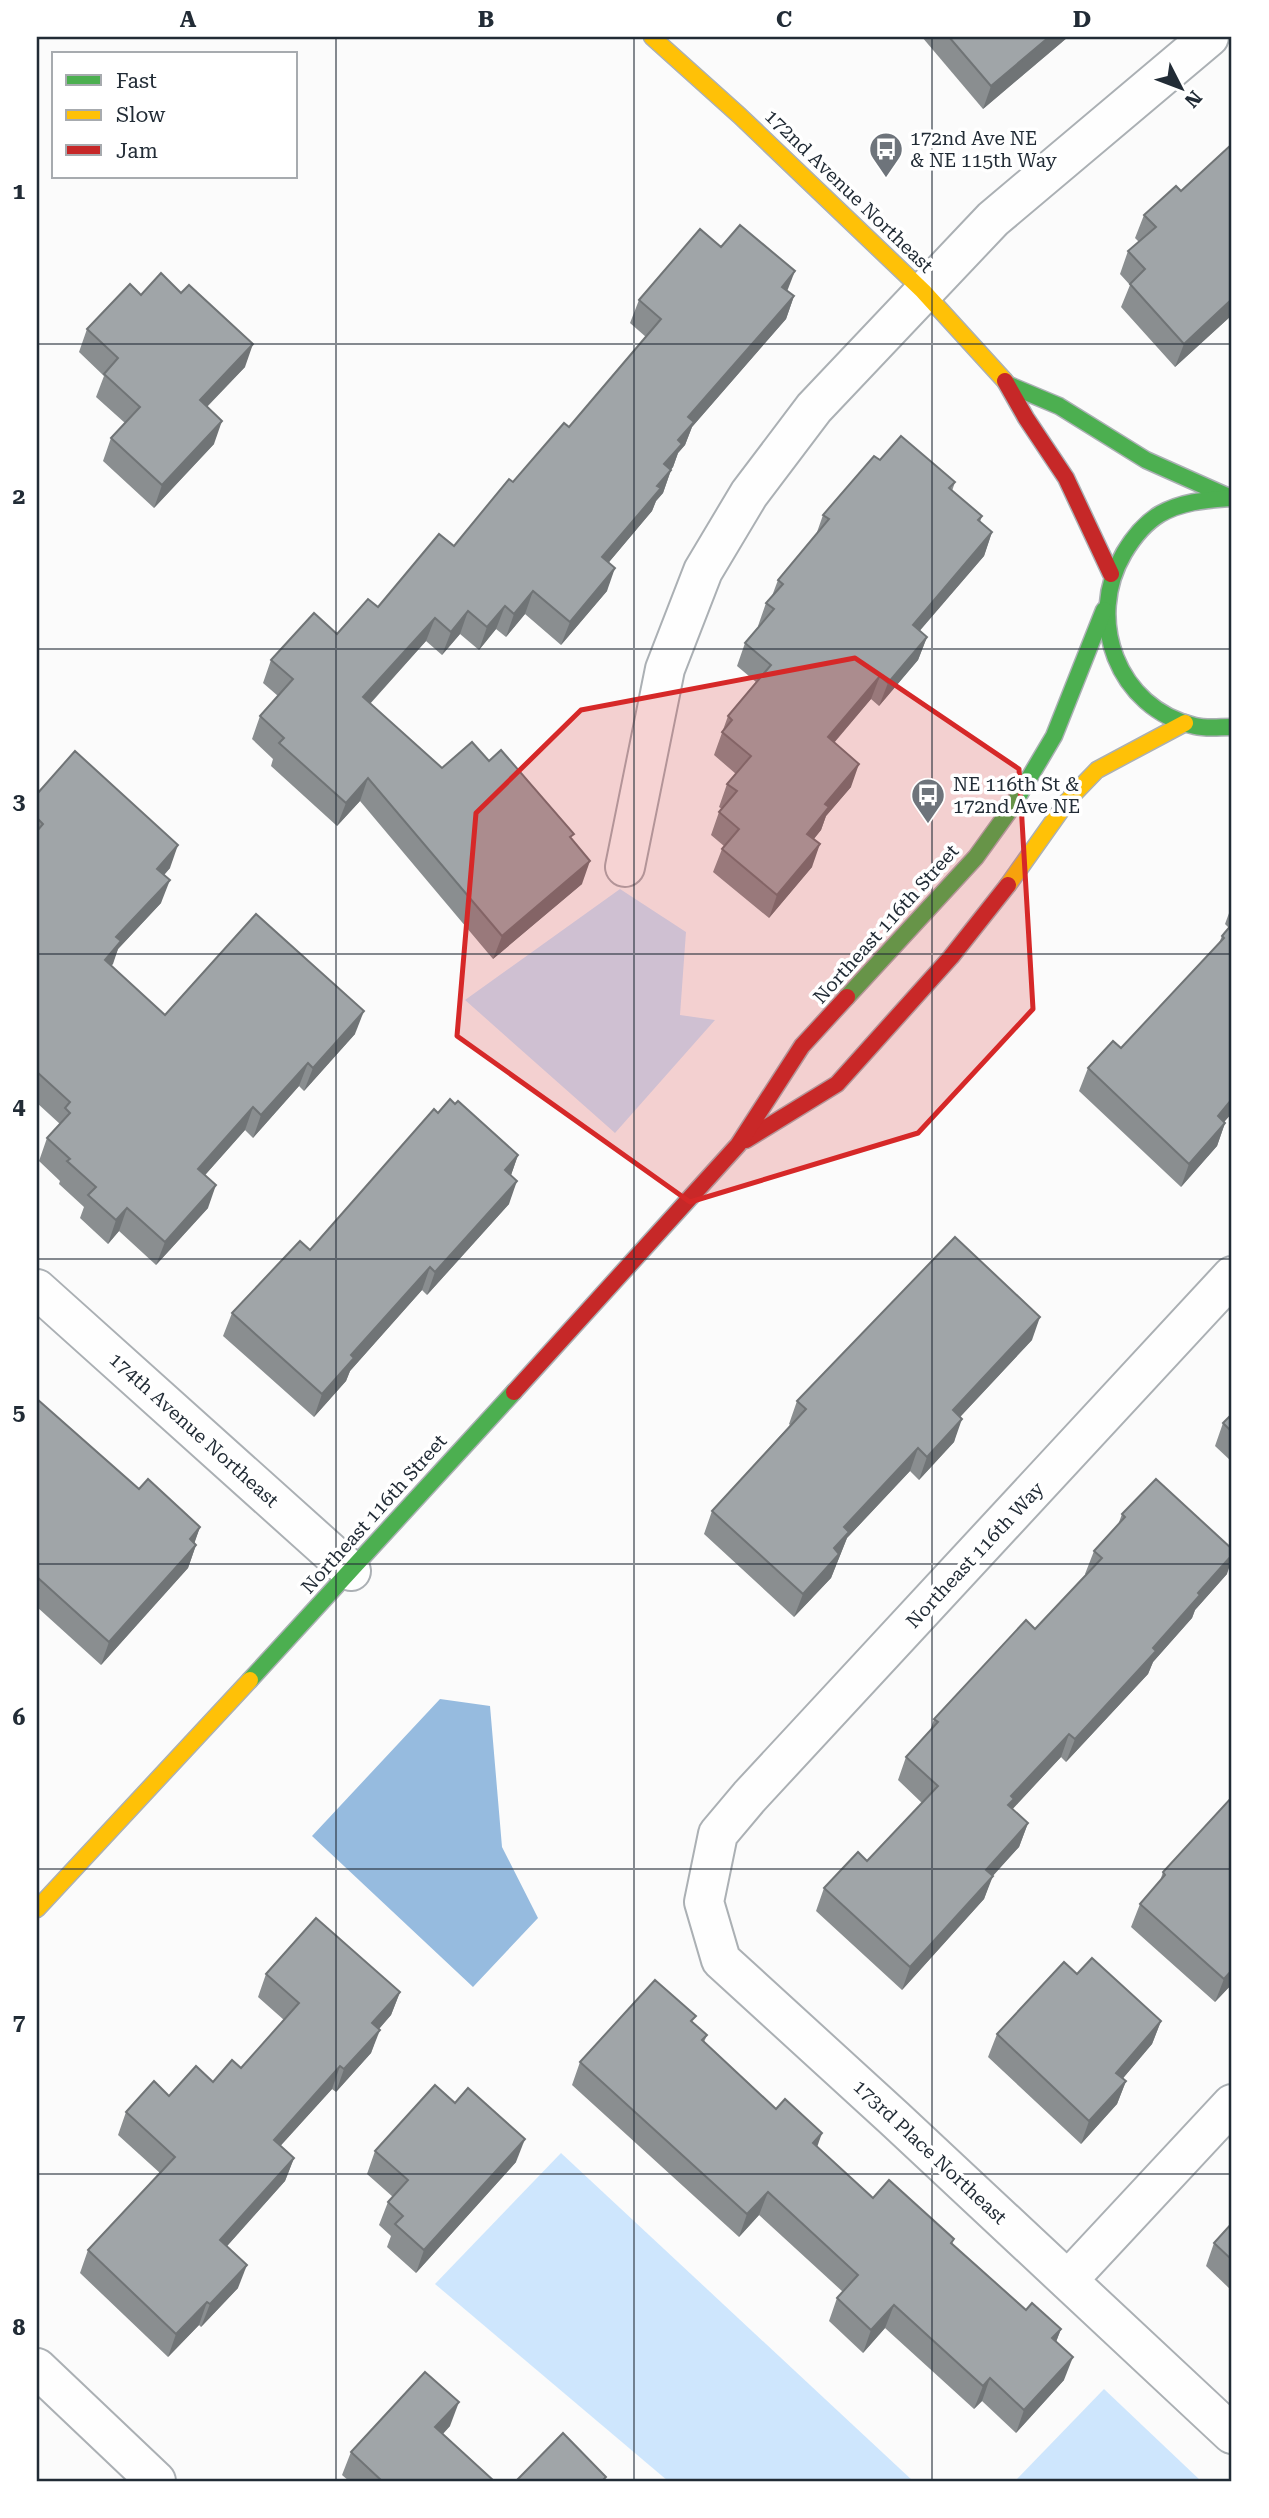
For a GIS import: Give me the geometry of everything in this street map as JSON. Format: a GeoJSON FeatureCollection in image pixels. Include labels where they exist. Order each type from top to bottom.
{"type":"FeatureCollection","features":[{"type":"Feature","properties":{"kind":"street","name":"172nd Avenue Northeast"},"geometry":{"type":"LineString","coordinates":[[652,37],[740,116],[923,291],[1009,386],[1026,418],[1066,478],[1111,574]]}},
{"type":"Feature","properties":{"kind":"street"},"geometry":{"type":"LineString","coordinates":[[625,867],[665,669],[703,571],[749,494],[814,408],[993,219],[1209,37]]}},
{"type":"Feature","properties":{"kind":"street","name":"172nd Avenue Northeast"},"geometry":{"type":"LineString","coordinates":[[1009,386],[1059,406],[1146,460],[1230,497]]}},
{"type":"Feature","properties":{"kind":"street"},"geometry":{"type":"LineString","coordinates":[[1230,497],[1191,501],[1157,516],[1129,542],[1111,574],[1104,610],[1107,639],[1118,667],[1135,692],[1158,710],[1185,723],[1232,738]]}},
{"type":"Feature","properties":{"kind":"street","name":"Northeast 116th Street"},"geometry":{"type":"LineString","coordinates":[[37,1909],[351,1571],[738,1144],[802,1046],[976,857],[1012,807],[1054,736],[1104,610]]}},
{"type":"Feature","properties":{"kind":"street","name":"Northeast 116th Street"},"geometry":{"type":"LineString","coordinates":[[738,1144],[837,1084],[951,957],[1023,865],[1069,799],[1097,770],[1185,723]]}},
{"type":"Feature","properties":{"kind":"street"},"geometry":{"type":"LineString","coordinates":[[1201,727],[1232,727]]}},
{"type":"Feature","properties":{"kind":"street","name":"Northeast 116th Way"},"geometry":{"type":"LineString","coordinates":[[718,1834],[750,1796],[1232,1276]]}},
{"type":"Feature","properties":{"kind":"street","name":"174th Avenue Northeast"},"geometry":{"type":"LineString","coordinates":[[37,1289],[351,1571]]}},
{"type":"Feature","properties":{"kind":"street","name":"173rd Place Northeast"},"geometry":{"type":"LineString","coordinates":[[718,1834],[704,1902],[721,1960],[1232,2434]]}},
{"type":"Feature","properties":{"kind":"street"},"geometry":{"type":"LineString","coordinates":[[1068,2280],[1232,2104]]}},
{"type":"Feature","properties":{"kind":"street"},"geometry":{"type":"LineString","coordinates":[[37,2368],[153,2480]]}},
{"type":"Feature","properties":{"kind":"highlighted area"},"geometry":{"type":"Polygon","coordinates":[[[855,658],[1019,769],[1033,1009],[918,1133],[690,1202],[457,1036],[476,813],[581,710],[855,658]]]}},
{"type":"Feature","properties":{"kind":"shaded area"},"geometry":{"type":"Polygon","coordinates":[[[620,889],[686,932],[680,1015],[715,1020],[615,1133],[465,1000],[620,889]]]}},
{"type":"Feature","properties":{"kind":"shaded area"},"geometry":{"type":"Polygon","coordinates":[[[440,1699],[490,1706],[502,1847],[538,1918],[473,1987],[312,1836],[440,1699]]]}},
{"type":"Feature","properties":{"kind":"shaded area"},"geometry":{"type":"Polygon","coordinates":[[[561,2153],[913,2481],[668,2481],[435,2284],[561,2153]]]}},
{"type":"Feature","properties":{"kind":"shaded area"},"geometry":{"type":"Polygon","coordinates":[[[1104,2389],[1201,2481],[1015,2481],[1104,2389]]]}},
{"type":"Feature","properties":{"kind":"building"},"geometry":{"type":"Polygon","coordinates":[[[949,37],[1049,37],[991,86],[949,37]]]}},
{"type":"Feature","properties":{"kind":"building"},"geometry":{"type":"Polygon","coordinates":[[[1232,144],[1232,299],[1184,344],[1130,284],[1145,269],[1128,251],[1156,227],[1144,215],[1176,186],[1181,191],[1232,144]]]}},
{"type":"Feature","properties":{"kind":"building"},"geometry":{"type":"Polygon","coordinates":[[[740,225],[795,271],[782,287],[794,296],[688,417],[694,422],[678,440],[682,444],[664,464],[671,470],[657,486],[661,488],[602,557],[615,568],[570,622],[533,591],[514,614],[505,606],[487,627],[468,611],[451,632],[435,618],[363,697],[442,768],[472,742],[489,761],[501,750],[574,834],[570,837],[590,861],[502,936],[368,778],[346,803],[279,743],[284,738],[260,716],[293,679],[271,660],[314,613],[337,634],[368,599],[378,607],[439,534],[454,546],[509,479],[513,482],[564,423],[569,427],[661,319],[639,300],[700,229],[721,247],[740,225]]]}},
{"type":"Feature","properties":{"kind":"building"},"geometry":{"type":"Polygon","coordinates":[[[161,273],[181,293],[189,285],[253,344],[200,400],[222,421],[162,485],[111,438],[140,407],[104,374],[118,358],[87,329],[130,284],[141,295],[161,273]]]}},
{"type":"Feature","properties":{"kind":"building"},"geometry":{"type":"Polygon","coordinates":[[[901,436],[955,482],[949,488],[982,516],[978,520],[992,532],[913,625],[927,637],[888,683],[880,676],[828,737],[859,764],[825,804],[829,807],[807,834],[820,844],[777,895],[722,849],[739,829],[719,812],[737,791],[727,784],[751,756],[722,732],[732,720],[728,716],[771,665],[745,643],[774,609],[766,603],[783,584],[778,580],[829,519],[823,515],[874,456],[880,460],[901,436]]]}},
{"type":"Feature","properties":{"kind":"building"},"geometry":{"type":"Polygon","coordinates":[[[75,751],[178,845],[157,869],[170,880],[116,937],[121,941],[105,960],[165,1015],[256,914],[364,1011],[313,1068],[308,1063],[261,1115],[253,1107],[198,1169],[216,1185],[165,1242],[127,1208],[116,1220],[88,1195],[96,1187],[67,1161],[70,1159],[47,1138],[70,1113],[65,1108],[70,1102],[37,1072],[37,831],[43,824],[37,818],[37,794],[75,751]]]}},
{"type":"Feature","properties":{"kind":"building"},"geometry":{"type":"Polygon","coordinates":[[[1232,924],[1232,1099],[1218,1116],[1225,1123],[1189,1164],[1088,1068],[1113,1041],[1121,1048],[1224,938],[1222,936],[1232,924]]]}},
{"type":"Feature","properties":{"kind":"building"},"geometry":{"type":"Polygon","coordinates":[[[450,1099],[455,1104],[458,1101],[518,1155],[505,1170],[517,1181],[435,1272],[430,1267],[351,1355],[354,1358],[322,1394],[232,1313],[300,1241],[310,1250],[434,1109],[438,1113],[450,1099]]]}},
{"type":"Feature","properties":{"kind":"building"},"geometry":{"type":"Polygon","coordinates":[[[955,1237],[1040,1317],[953,1410],[962,1419],[927,1457],[918,1448],[844,1527],[849,1532],[834,1548],[839,1554],[803,1594],[712,1511],[806,1409],[797,1401],[955,1237]]]}},
{"type":"Feature","properties":{"kind":"building"},"geometry":{"type":"Polygon","coordinates":[[[37,1399],[139,1489],[148,1479],[200,1527],[190,1539],[196,1545],[109,1642],[37,1577],[37,1399]]]}},
{"type":"Feature","properties":{"kind":"building"},"geometry":{"type":"Polygon","coordinates":[[[1232,1414],[1232,1432],[1223,1423],[1232,1414]]]}},
{"type":"Feature","properties":{"kind":"building"},"geometry":{"type":"Polygon","coordinates":[[[1156,1479],[1232,1549],[1232,1555],[1153,1648],[1156,1651],[1075,1739],[1069,1734],[1011,1796],[1014,1799],[1008,1805],[1028,1823],[986,1870],[993,1876],[910,1967],[824,1888],[858,1852],[867,1861],[938,1786],[906,1757],[938,1722],[934,1719],[1026,1620],[1035,1629],[1102,1558],[1094,1551],[1125,1517],[1122,1514],[1156,1479]]]}},
{"type":"Feature","properties":{"kind":"building"},"geometry":{"type":"Polygon","coordinates":[[[1232,1797],[1232,1970],[1224,1979],[1140,1904],[1165,1875],[1163,1872],[1232,1797]]]}},
{"type":"Feature","properties":{"kind":"building"},"geometry":{"type":"Polygon","coordinates":[[[316,1918],[400,1992],[372,2023],[380,2030],[344,2069],[340,2066],[274,2140],[294,2158],[220,2240],[247,2265],[210,2304],[207,2302],[176,2334],[88,2250],[175,2157],[126,2112],[154,2081],[169,2096],[196,2066],[213,2082],[232,2060],[241,2068],[299,2003],[266,1974],[316,1918]]]}},
{"type":"Feature","properties":{"kind":"building"},"geometry":{"type":"Polygon","coordinates":[[[1092,1958],[1161,2021],[1116,2073],[1126,2081],[1089,2121],[997,2034],[1064,1962],[1077,1974],[1092,1958]]]}},
{"type":"Feature","properties":{"kind":"building"},"geometry":{"type":"Polygon","coordinates":[[[655,1980],[696,2016],[691,2021],[707,2035],[702,2040],[776,2109],[785,2099],[822,2133],[813,2143],[873,2198],[889,2180],[954,2239],[951,2243],[1026,2310],[1032,2303],[1061,2329],[1052,2338],[1073,2357],[1024,2410],[990,2378],[983,2386],[894,2305],[871,2330],[837,2298],[858,2275],[768,2192],[747,2214],[580,2062],[655,1980]]]}},
{"type":"Feature","properties":{"kind":"building"},"geometry":{"type":"Polygon","coordinates":[[[435,2085],[455,2103],[468,2088],[525,2139],[424,2250],[395,2224],[403,2216],[388,2202],[408,2180],[375,2151],[435,2085]]]}},
{"type":"Feature","properties":{"kind":"building"},"geometry":{"type":"Polygon","coordinates":[[[1232,2223],[1232,2260],[1214,2243],[1232,2223]]]}},
{"type":"Feature","properties":{"kind":"building"},"geometry":{"type":"Polygon","coordinates":[[[425,2372],[459,2402],[435,2427],[494,2481],[382,2481],[351,2452],[425,2372]]]}},
{"type":"Feature","properties":{"kind":"building"},"geometry":{"type":"Polygon","coordinates":[[[563,2433],[606,2477],[602,2481],[516,2481],[563,2433]]]}},
{"type":"Feature","properties":{"kind":"traffic: fast"},"geometry":{"type":"LineString","coordinates":[[1009,385],[1059,406],[1146,460],[1229,497]]}},
{"type":"Feature","properties":{"kind":"traffic: fast"},"geometry":{"type":"LineString","coordinates":[[1232,498],[1186,504],[1160,514],[1149,522],[1135,536],[1124,553],[1113,579],[1108,605],[1109,632],[1116,658],[1128,681],[1146,701],[1168,716],[1195,726],[1232,727]]}},
{"type":"Feature","properties":{"kind":"traffic: fast"},"geometry":{"type":"LineString","coordinates":[[847,997],[976,857],[1012,807],[1054,736],[1104,610]]}},
{"type":"Feature","properties":{"kind":"traffic: fast"},"geometry":{"type":"LineString","coordinates":[[250,1680],[514,1392]]}},
{"type":"Feature","properties":{"kind":"traffic: slow"},"geometry":{"type":"LineString","coordinates":[[652,37],[740,116],[923,291],[1005,381]]}},
{"type":"Feature","properties":{"kind":"traffic: slow"},"geometry":{"type":"LineString","coordinates":[[1008,885],[1069,799],[1097,770],[1185,723]]}},
{"type":"Feature","properties":{"kind":"traffic: slow"},"geometry":{"type":"LineString","coordinates":[[37,1909],[250,1680]]}},
{"type":"Feature","properties":{"kind":"traffic: jam"},"geometry":{"type":"LineString","coordinates":[[1005,381],[1066,478],[1111,574]]}},
{"type":"Feature","properties":{"kind":"traffic: jam"},"geometry":{"type":"LineString","coordinates":[[746,1140],[837,1084],[951,957],[1008,885]]}},
{"type":"Feature","properties":{"kind":"traffic: jam"},"geometry":{"type":"LineString","coordinates":[[514,1392],[738,1145],[802,1046],[847,997]]}},
{"type":"Feature","properties":{"kind":"place","name":"172nd Ave NE & NE 115th Way"},"geometry":{"type":"Point","coordinates":[886,179]}},
{"type":"Feature","properties":{"kind":"place","name":"NE 116th St & 172nd Ave NE"},"geometry":{"type":"Point","coordinates":[928,825]}}]}
